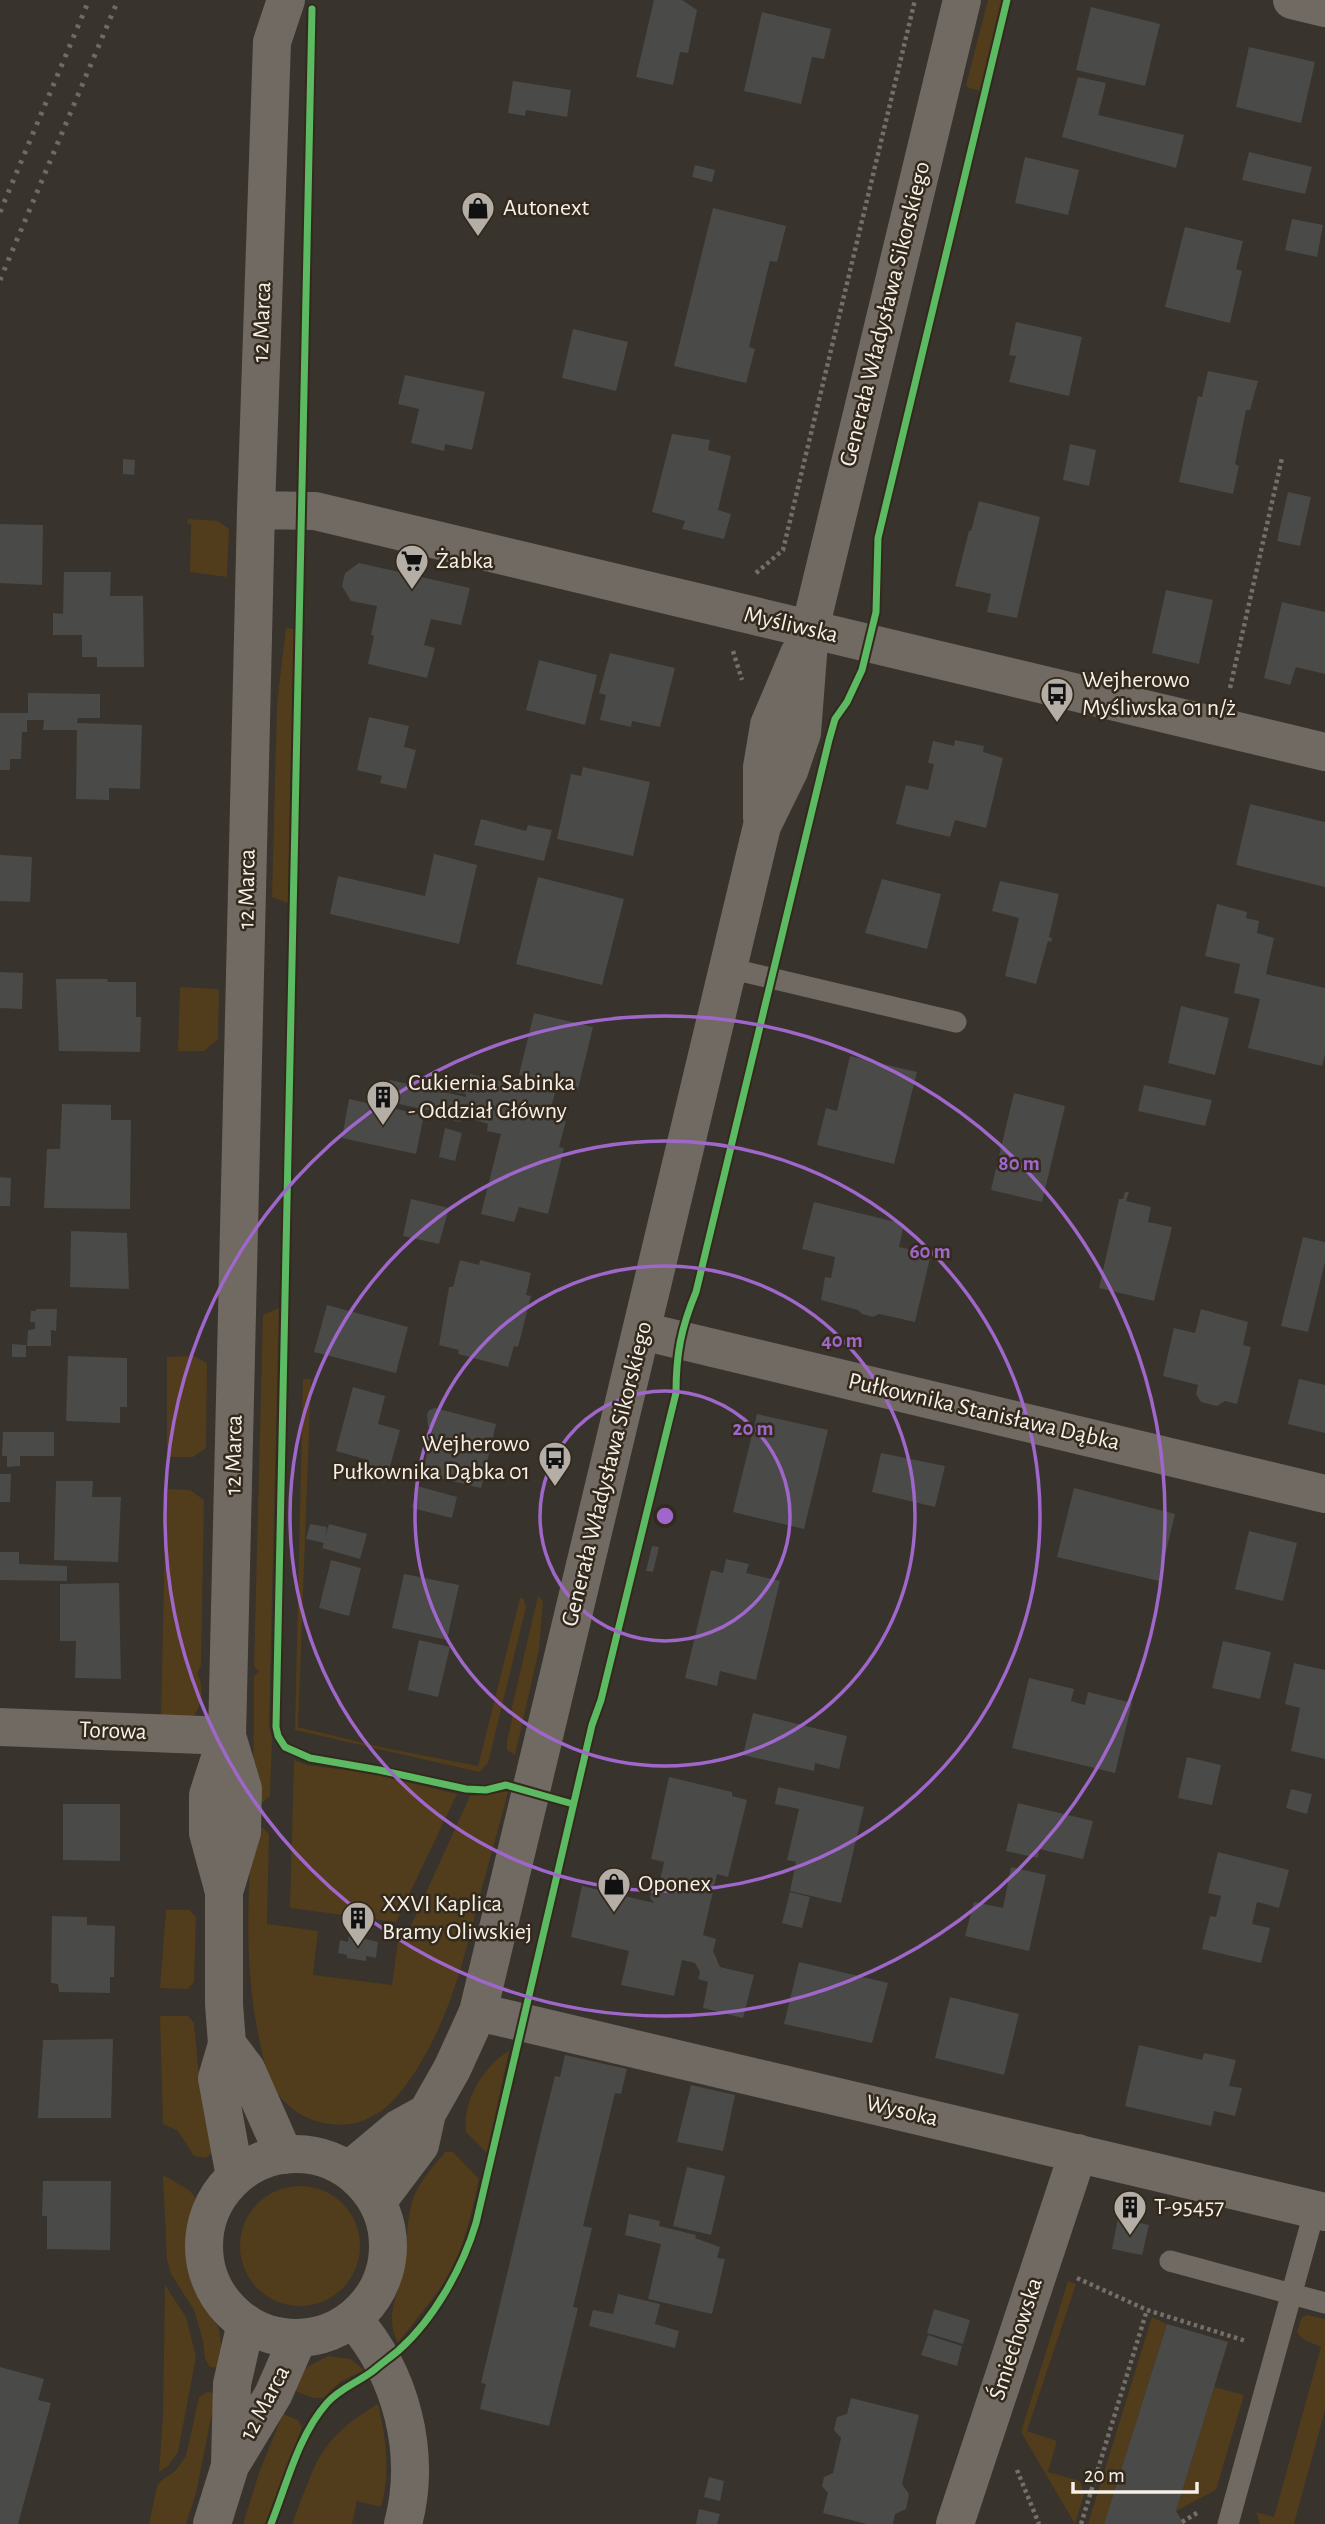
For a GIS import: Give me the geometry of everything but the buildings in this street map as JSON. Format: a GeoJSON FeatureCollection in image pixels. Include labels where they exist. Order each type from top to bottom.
{"type":"FeatureCollection","features":[{"type":"Feature","properties":{"kind":"street","name":"12 Marca"},"geometry":{"type":"LineString","coordinates":[[257,0],[272,42]]}},
{"type":"Feature","properties":{"kind":"street","name":"12 Marca"},"geometry":{"type":"LineString","coordinates":[[235,2177],[217,2078],[227,2044],[224,2004],[224,1892],[208,1833],[208,1796],[227,1736],[256,509],[272,42],[286,0]]}},
{"type":"Feature","properties":{"kind":"street","name":"Generała Władysława Sikorskiego"},"geometry":{"type":"LineString","coordinates":[[377,2202],[420,2145],[427,2113],[452,2069],[478,2012],[762,826],[789,771],[802,733],[810,629],[962,0]]}},
{"type":"Feature","properties":{"kind":"street"},"geometry":{"type":"LineString","coordinates":[[1292,0],[1325,8]]}},
{"type":"Feature","properties":{"kind":"street","name":"Myśliwska"},"geometry":{"type":"LineString","coordinates":[[256,509],[315,511],[1325,752]]}},
{"type":"Feature","properties":{"kind":"street","name":"Pułkownika Stanisława Dąbka"},"geometry":{"type":"LineString","coordinates":[[642,1331],[1325,1494]]}},
{"type":"Feature","properties":{"kind":"street","name":"Torowa"},"geometry":{"type":"LineString","coordinates":[[0,1727],[227,1736]]}},
{"type":"Feature","properties":{"kind":"street","name":"Wysoka"},"geometry":{"type":"LineString","coordinates":[[478,2012],[1320,2211]]}},
{"type":"Feature","properties":{"kind":"street"},"geometry":{"type":"LineString","coordinates":[[227,2044],[246,2069],[284,2155]]}},
{"type":"Feature","properties":{"kind":"street"},"geometry":{"type":"LineString","coordinates":[[349,2170],[398,2129],[427,2113]]}},
{"type":"Feature","properties":{"kind":"street","name":"Śmiechowska"},"geometry":{"type":"LineString","coordinates":[[955,2524],[1078,2153]]}},
{"type":"Feature","properties":{"kind":"street"},"geometry":{"type":"LineString","coordinates":[[307,2154],[329,2160],[349,2170],[365,2185],[377,2202],[386,2226],[388,2252],[383,2277],[371,2300],[353,2319],[327,2333],[299,2338],[271,2334],[246,2323],[225,2304],[210,2279],[204,2251],[207,2223],[218,2197],[235,2177],[258,2162],[284,2155],[307,2154]]}},
{"type":"Feature","properties":{"kind":"street"},"geometry":{"type":"LineString","coordinates":[[353,2319],[384,2362],[400,2402],[409,2458],[404,2524]]}},
{"type":"Feature","properties":{"kind":"street","name":"12 Marca"},"geometry":{"type":"LineString","coordinates":[[230,2466],[232,2384],[246,2323]]}},
{"type":"Feature","properties":{"kind":"street","name":"12 Marca"},"geometry":{"type":"LineString","coordinates":[[212,2524],[230,2466],[273,2395],[299,2338]]}},
{"type":"Feature","properties":{"kind":"lane"},"geometry":{"type":"LineString","coordinates":[[728,968],[956,1023]]}},
{"type":"Feature","properties":{"kind":"lane"},"geometry":{"type":"LineString","coordinates":[[1228,2524],[1292,2295],[1320,2211]]}},
{"type":"Feature","properties":{"kind":"lane"},"geometry":{"type":"LineString","coordinates":[[1170,2261],[1325,2303]]}},
{"type":"Feature","properties":{"kind":"path"},"geometry":{"type":"LineString","coordinates":[[752,576],[783,550],[915,0]]}},
{"type":"Feature","properties":{"kind":"path"},"geometry":{"type":"LineString","coordinates":[[1229,689],[1282,458]]}},
{"type":"Feature","properties":{"kind":"path"},"geometry":{"type":"LineString","coordinates":[[736,640],[733,651],[743,683]]}},
{"type":"Feature","properties":{"kind":"path"},"geometry":{"type":"LineString","coordinates":[[1070,2275],[1147,2310],[1248,2342]]}},
{"type":"Feature","properties":{"kind":"path"},"geometry":{"type":"LineString","coordinates":[[1081,2524],[1147,2310]]}},
{"type":"Feature","properties":{"kind":"path"},"geometry":{"type":"LineString","coordinates":[[1017,2469],[1039,2524]]}},
{"type":"Feature","properties":{"kind":"shaded area"},"geometry":{"type":"Polygon","coordinates":[[[988,0],[1002,0],[981,91],[966,85],[988,0]]]}},
{"type":"Feature","properties":{"kind":"shaded area"},"geometry":{"type":"Polygon","coordinates":[[[188,519],[218,521],[229,529],[227,577],[190,572],[191,524],[187,523],[188,519]]]}},
{"type":"Feature","properties":{"kind":"shaded area"},"geometry":{"type":"Polygon","coordinates":[[[286,628],[294,629],[288,903],[272,897],[277,704],[286,628]]]}},
{"type":"Feature","properties":{"kind":"shaded area"},"geometry":{"type":"Polygon","coordinates":[[[180,987],[219,989],[218,1039],[204,1051],[178,1051],[180,987]]]}},
{"type":"Feature","properties":{"kind":"shaded area"},"geometry":{"type":"Polygon","coordinates":[[[279,1308],[269,1725],[272,1739],[270,1796],[263,1802],[253,1802],[254,1676],[259,1672],[254,1666],[263,1315],[279,1308]]]}},
{"type":"Feature","properties":{"kind":"shaded area"},"geometry":{"type":"Polygon","coordinates":[[[194,1356],[207,1363],[206,1448],[193,1457],[167,1457],[167,1357],[194,1356]]]}},
{"type":"Feature","properties":{"kind":"shaded area"},"geometry":{"type":"Polygon","coordinates":[[[303,1379],[311,1379],[298,1727],[380,1747],[478,1766],[520,1598],[523,1598],[526,1607],[488,1763],[479,1772],[295,1730],[303,1379]]]}},
{"type":"Feature","properties":{"kind":"shaded area"},"geometry":{"type":"Polygon","coordinates":[[[166,1489],[190,1490],[204,1500],[201,1665],[197,1674],[202,1690],[199,1708],[193,1717],[161,1719],[166,1489]]]}},
{"type":"Feature","properties":{"kind":"shaded area"},"geometry":{"type":"Polygon","coordinates":[[[538,1596],[543,1601],[539,1650],[515,1755],[507,1750],[507,1739],[538,1596]]]}},
{"type":"Feature","properties":{"kind":"shaded area"},"geometry":{"type":"Polygon","coordinates":[[[294,1760],[307,1765],[369,1773],[457,1794],[396,1922],[290,1908],[294,1760]]]}},
{"type":"Feature","properties":{"kind":"shaded area"},"geometry":{"type":"Polygon","coordinates":[[[508,1792],[454,1989],[421,2062],[406,2085],[374,2116],[342,2125],[315,2121],[300,2114],[277,2093],[261,2049],[249,1956],[252,1827],[263,1828],[269,1834],[267,1924],[318,1931],[313,1975],[392,1985],[398,1941],[404,1941],[470,1796],[508,1792]]]}},
{"type":"Feature","properties":{"kind":"shaded area"},"geometry":{"type":"Polygon","coordinates":[[[166,1910],[189,1910],[196,1917],[194,1982],[188,1989],[160,1988],[166,1910]]]}},
{"type":"Feature","properties":{"kind":"shaded area"},"geometry":{"type":"Polygon","coordinates":[[[160,2016],[188,2016],[194,2023],[199,2075],[213,2151],[206,2158],[194,2156],[178,2131],[163,2124],[160,2016]]]}},
{"type":"Feature","properties":{"kind":"shaded area"},"geometry":{"type":"Polygon","coordinates":[[[509,2051],[487,2153],[466,2132],[467,2109],[483,2075],[509,2051]]]}},
{"type":"Feature","properties":{"kind":"shaded area"},"geometry":{"type":"Polygon","coordinates":[[[445,2152],[453,2152],[479,2179],[473,2207],[461,2248],[449,2274],[398,2343],[393,2332],[393,2309],[405,2266],[412,2203],[420,2184],[445,2152]]]}},
{"type":"Feature","properties":{"kind":"shaded area"},"geometry":{"type":"Polygon","coordinates":[[[163,2175],[189,2190],[195,2197],[196,2211],[190,2236],[191,2261],[197,2282],[219,2330],[222,2350],[220,2368],[210,2367],[205,2359],[194,2310],[171,2274],[167,2259],[163,2175]]]}},
{"type":"Feature","properties":{"kind":"shaded area"},"geometry":{"type":"Polygon","coordinates":[[[300,2186],[323,2191],[342,2204],[355,2223],[360,2246],[355,2269],[342,2288],[323,2301],[300,2306],[277,2301],[258,2288],[245,2269],[240,2246],[245,2223],[258,2204],[277,2191],[300,2186]]]}},
{"type":"Feature","properties":{"kind":"shaded area"},"geometry":{"type":"Polygon","coordinates":[[[1068,2281],[1076,2284],[1027,2431],[1057,2441],[1048,2472],[1080,2481],[1084,2495],[1075,2524],[1021,2432],[1068,2281]]]}},
{"type":"Feature","properties":{"kind":"shaded area"},"geometry":{"type":"Polygon","coordinates":[[[165,2285],[186,2317],[196,2357],[178,2452],[168,2466],[159,2472],[163,2418],[165,2285]]]}},
{"type":"Feature","properties":{"kind":"shaded area"},"geometry":{"type":"Polygon","coordinates":[[[1308,2315],[1325,2319],[1325,2410],[1294,2524],[1260,2524],[1256,2512],[1274,2517],[1321,2347],[1304,2340],[1297,2332],[1302,2317],[1308,2315]]]}},
{"type":"Feature","properties":{"kind":"shaded area"},"geometry":{"type":"Polygon","coordinates":[[[1152,2317],[1167,2324],[1104,2524],[1088,2524],[1152,2317]]]}},
{"type":"Feature","properties":{"kind":"shaded area"},"geometry":{"type":"Polygon","coordinates":[[[328,2356],[351,2359],[364,2370],[340,2382],[323,2398],[313,2398],[293,2390],[307,2367],[328,2356]]]}},
{"type":"Feature","properties":{"kind":"shaded area"},"geometry":{"type":"Polygon","coordinates":[[[1214,2387],[1244,2395],[1216,2490],[1176,2511],[1214,2387]]]}},
{"type":"Feature","properties":{"kind":"shaded area"},"geometry":{"type":"Polygon","coordinates":[[[207,2392],[216,2393],[196,2493],[186,2524],[149,2524],[157,2486],[175,2471],[186,2456],[199,2397],[207,2392]]]}},
{"type":"Feature","properties":{"kind":"shaded area"},"geometry":{"type":"Polygon","coordinates":[[[378,2404],[386,2456],[386,2482],[381,2507],[357,2501],[352,2524],[292,2524],[314,2468],[331,2441],[342,2429],[378,2404]]]}},
{"type":"Feature","properties":{"kind":"shaded area"},"geometry":{"type":"Polygon","coordinates":[[[283,2414],[298,2420],[302,2427],[265,2524],[243,2524],[260,2470],[283,2414]]]}},
{"type":"Feature","properties":{"kind":"railway"},"geometry":{"type":"LineString","coordinates":[[0,212],[89,0]]}},
{"type":"Feature","properties":{"kind":"railway"},"geometry":{"type":"LineString","coordinates":[[0,280],[118,0]]}},
{"type":"Feature","properties":{"kind":"cycle path"},"geometry":{"type":"LineString","coordinates":[[271,2524],[294,2461],[317,2416],[338,2393],[399,2350],[424,2323],[455,2274],[476,2223],[592,1725],[601,1700],[676,1393],[678,1353],[683,1329],[696,1292],[829,740],[835,719],[847,702],[862,670],[876,612],[878,538],[1007,0]]}},
{"type":"Feature","properties":{"kind":"cycle path"},"geometry":{"type":"LineString","coordinates":[[312,9],[276,1727],[285,1747],[310,1758],[466,1789],[486,1790],[506,1785],[573,1804]]}},
{"type":"Feature","properties":{"kind":"place","name":"Autonext"},"geometry":{"type":"Point","coordinates":[478,238]}},
{"type":"Feature","properties":{"kind":"place","name":"Żabka"},"geometry":{"type":"Point","coordinates":[412,591]}},
{"type":"Feature","properties":{"kind":"place","name":"Wejherowo Myśliwska 01 n/ż"},"geometry":{"type":"Point","coordinates":[1057,724]}},
{"type":"Feature","properties":{"kind":"place","name":"Cukiernia Sabinka - Oddział Główny"},"geometry":{"type":"Point","coordinates":[383,1127]}},
{"type":"Feature","properties":{"kind":"place","name":"Wejherowo Pułkownika Dąbka 01"},"geometry":{"type":"Point","coordinates":[555,1488]}},
{"type":"Feature","properties":{"kind":"place","name":"Oponex"},"geometry":{"type":"Point","coordinates":[614,1914]}},
{"type":"Feature","properties":{"kind":"place","name":"XXVI Kaplica Bramy Oliwskiej"},"geometry":{"type":"Point","coordinates":[358,1948]}},
{"type":"Feature","properties":{"kind":"place","name":"T-95457"},"geometry":{"type":"Point","coordinates":[1130,2237]}}]}
